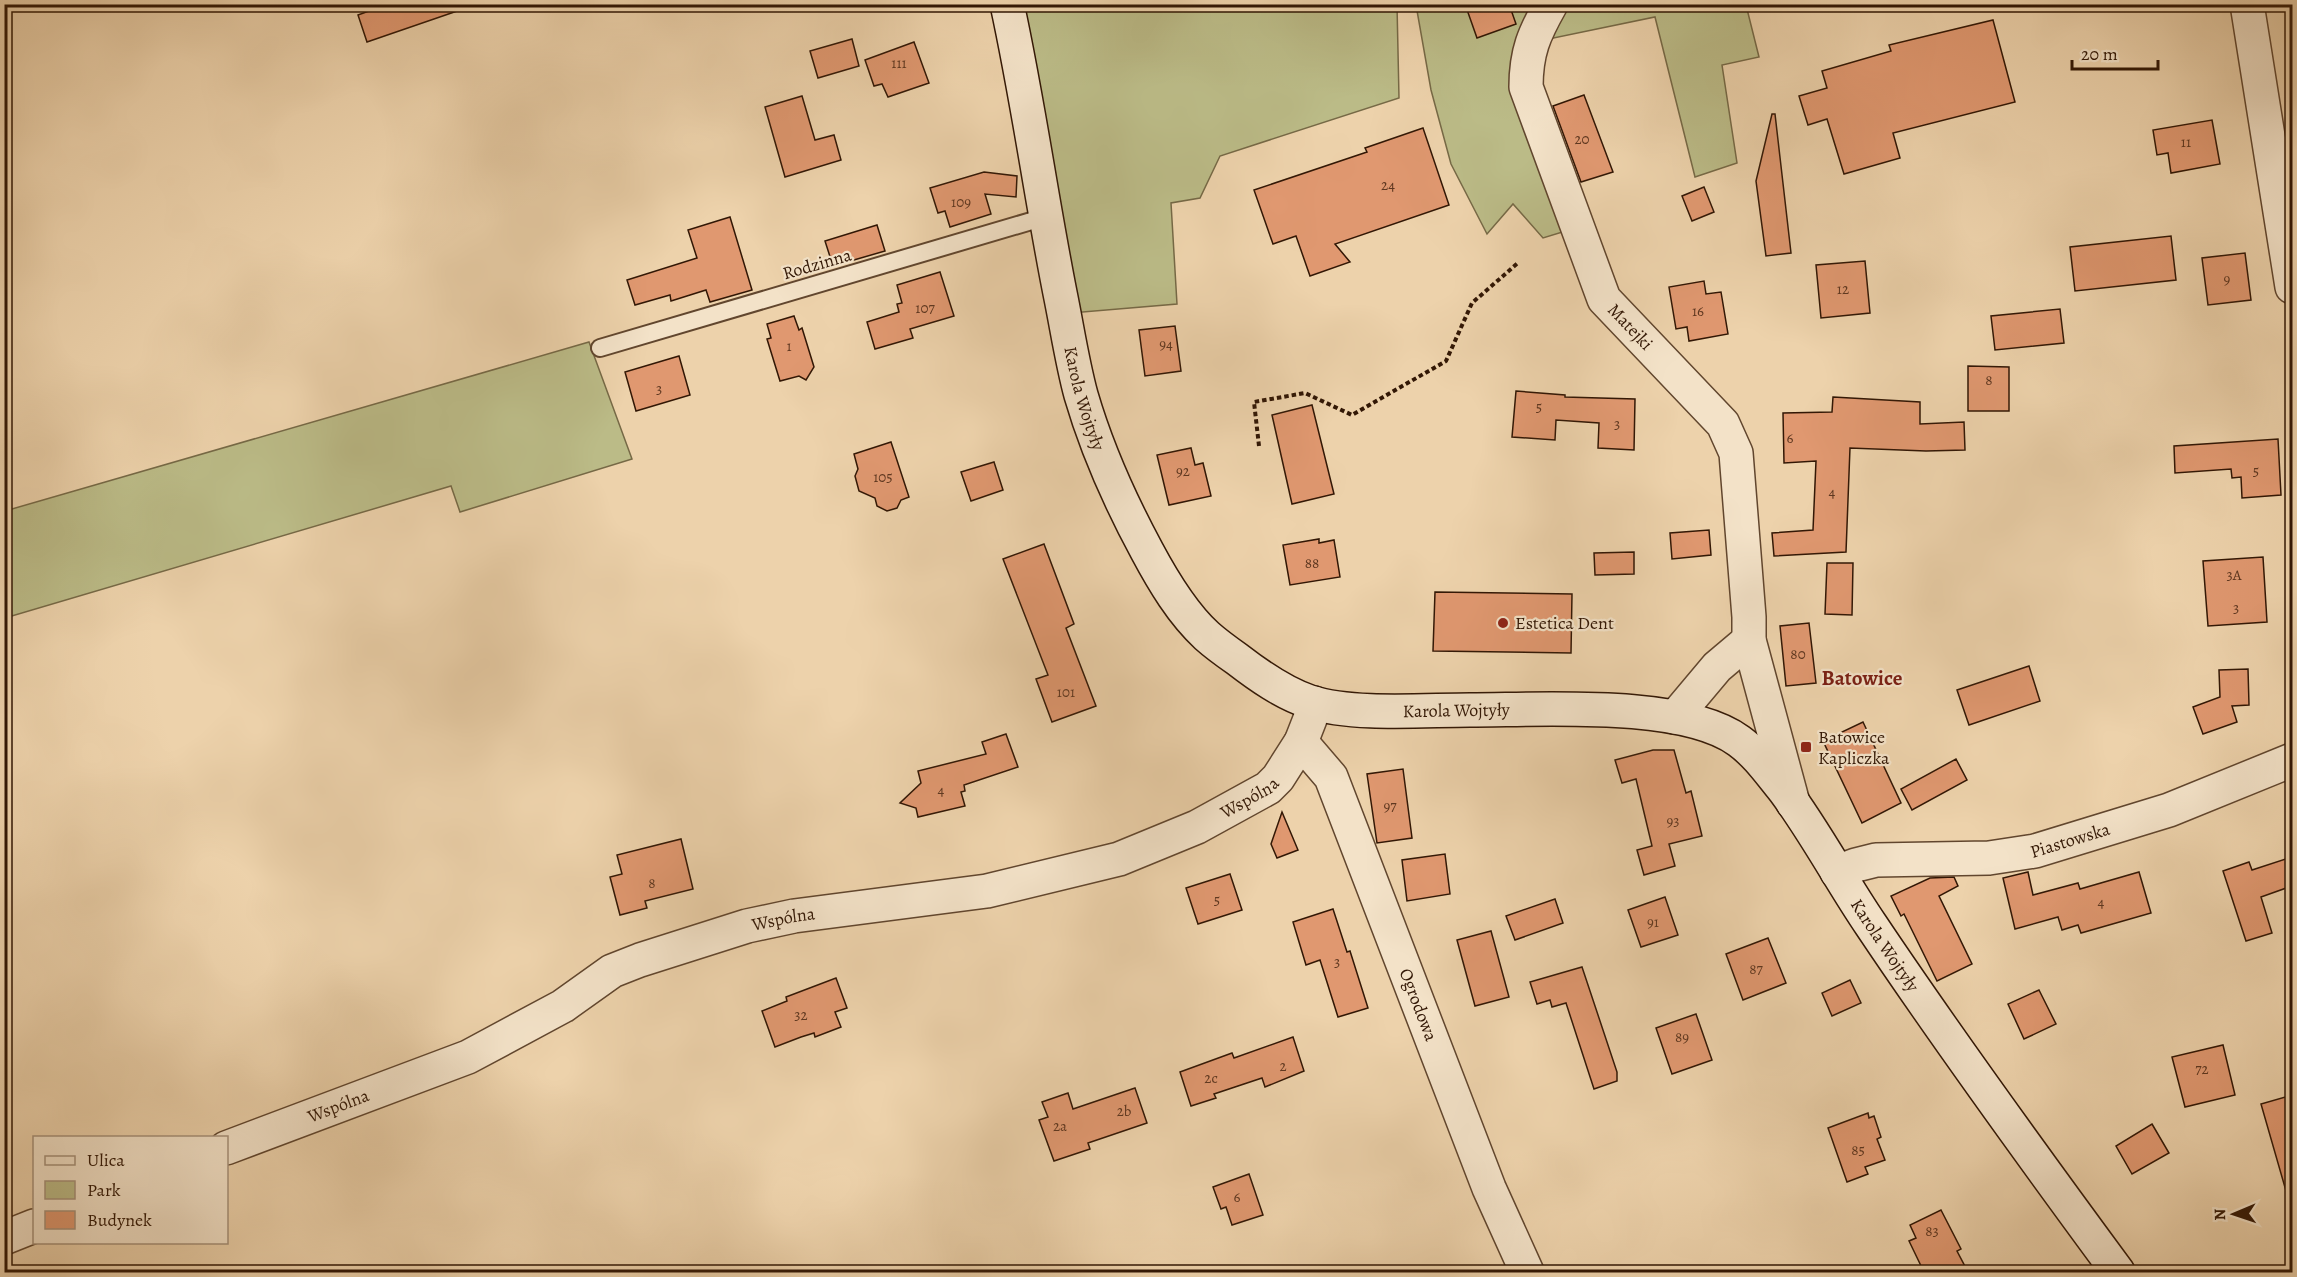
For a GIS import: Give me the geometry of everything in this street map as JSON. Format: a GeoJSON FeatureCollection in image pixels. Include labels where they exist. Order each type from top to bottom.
{"type":"FeatureCollection","features":[{"type":"Feature","properties":{"kind":"street","name":"Karola Wojtyły"},"geometry":{"type":"LineString","coordinates":[[1007,4],[1023,79],[1045,217],[1080,390],[1094,438],[1112,484],[1161,576],[1183,609],[1205,634],[1262,678],[1314,703],[1358,709],[1568,710],[1642,713],[1701,723],[1738,740],[1766,768],[1793,803],[1869,922],[2015,1133],[2118,1272]]}},
{"type":"Feature","properties":{"kind":"street","name":"Matejki"},"geometry":{"type":"LineString","coordinates":[[1551,4],[1534,35],[1526,68],[1526,87],[1604,299],[1723,424],[1736,453],[1749,640],[1793,803]]}},
{"type":"Feature","properties":{"kind":"street"},"geometry":{"type":"LineString","coordinates":[[2247,4],[2292,287]]}},
{"type":"Feature","properties":{"kind":"street"},"geometry":{"type":"LineString","coordinates":[[1675,717],[1718,667],[1749,640]]}},
{"type":"Feature","properties":{"kind":"street","name":"Wspólna"},"geometry":{"type":"LineString","coordinates":[[228,1147],[468,1057],[563,1006],[612,971],[640,960],[747,926],[794,916],[987,891],[1119,859],[1197,827],[1268,788],[1278,778],[1301,742],[1314,703]]}},
{"type":"Feature","properties":{"kind":"street","name":"Ogrodowa"},"geometry":{"type":"LineString","coordinates":[[1301,742],[1331,777],[1489,1188],[1527,1272]]}},
{"type":"Feature","properties":{"kind":"street","name":"Piastowska"},"geometry":{"type":"LineString","coordinates":[[1838,872],[1876,860],[1989,858],[2035,851],[2169,810],[2292,760]]}},
{"type":"Feature","properties":{"kind":"street"},"geometry":{"type":"LineString","coordinates":[[4,1238],[33,1226]]}},
{"type":"Feature","properties":{"kind":"lane","name":"Rodzinna"},"geometry":{"type":"LineString","coordinates":[[600,348],[1045,217]]}},
{"type":"Feature","properties":{"kind":"path"},"geometry":{"type":"LineString","coordinates":[[1259,446],[1254,402],[1305,393],[1352,415],[1446,361],[1472,303],[1519,262]]}},
{"type":"Feature","properties":{"kind":"green space"},"geometry":{"type":"Polygon","coordinates":[[[1013,5],[1397,5],[1399,98],[1220,156],[1200,198],[1171,203],[1177,304],[1071,313],[1013,5]]]}},
{"type":"Feature","properties":{"kind":"green space"},"geometry":{"type":"Polygon","coordinates":[[[1416,5],[1538,5],[1518,41],[1569,230],[1543,238],[1513,204],[1487,234],[1451,164],[1431,90],[1416,5]]]}},
{"type":"Feature","properties":{"kind":"green space"},"geometry":{"type":"Polygon","coordinates":[[[1564,5],[1746,5],[1759,57],[1722,65],[1737,163],[1695,177],[1655,17],[1544,40],[1564,5]]]}},
{"type":"Feature","properties":{"kind":"green space"},"geometry":{"type":"Polygon","coordinates":[[[589,342],[632,459],[460,512],[451,486],[5,618],[5,511],[589,342]]]}},
{"type":"Feature","properties":{"kind":"building"},"geometry":{"type":"Polygon","coordinates":[[[388,4],[465,4],[466,8],[367,42],[358,15],[388,4]]]}},
{"type":"Feature","properties":{"kind":"building"},"geometry":{"type":"Polygon","coordinates":[[[1465,4],[1509,4],[1516,24],[1477,38],[1465,4]]]}},
{"type":"Feature","properties":{"kind":"building"},"geometry":{"type":"Polygon","coordinates":[[[1993,20],[2015,102],[1893,133],[1900,158],[1844,174],[1827,119],[1808,125],[1799,96],[1827,88],[1822,71],[1891,51],[1889,45],[1993,20]]]}},
{"type":"Feature","properties":{"kind":"building"},"geometry":{"type":"Polygon","coordinates":[[[852,39],[859,66],[818,78],[810,51],[852,39]]]}},
{"type":"Feature","properties":{"kind":"building"},"geometry":{"type":"Polygon","coordinates":[[[914,42],[929,83],[888,97],[882,84],[874,86],[865,60],[914,42]]]}},
{"type":"Feature","properties":{"kind":"building"},"geometry":{"type":"Polygon","coordinates":[[[1584,95],[1613,172],[1581,182],[1553,106],[1584,95]]]}},
{"type":"Feature","properties":{"kind":"building"},"geometry":{"type":"Polygon","coordinates":[[[802,96],[815,140],[834,135],[841,160],[785,177],[765,107],[802,96]]]}},
{"type":"Feature","properties":{"kind":"building"},"geometry":{"type":"Polygon","coordinates":[[[1772,114],[1775,114],[1791,253],[1766,256],[1756,181],[1772,114]]]}},
{"type":"Feature","properties":{"kind":"building"},"geometry":{"type":"Polygon","coordinates":[[[2212,120],[2220,164],[2171,173],[2168,153],[2157,155],[2153,130],[2212,120]]]}},
{"type":"Feature","properties":{"kind":"building"},"geometry":{"type":"Polygon","coordinates":[[[1423,128],[1449,205],[1335,244],[1350,262],[1310,276],[1296,236],[1273,244],[1254,190],[1367,152],[1365,148],[1423,128]]]}},
{"type":"Feature","properties":{"kind":"building"},"geometry":{"type":"Polygon","coordinates":[[[984,172],[1017,176],[1016,197],[985,194],[991,214],[950,227],[945,211],[938,213],[930,188],[984,172]]]}},
{"type":"Feature","properties":{"kind":"building"},"geometry":{"type":"Polygon","coordinates":[[[1704,187],[1714,212],[1692,221],[1682,196],[1704,187]]]}},
{"type":"Feature","properties":{"kind":"building"},"geometry":{"type":"Polygon","coordinates":[[[730,217],[752,290],[710,302],[706,290],[671,301],[670,295],[635,305],[627,280],[697,258],[688,230],[730,217]]]}},
{"type":"Feature","properties":{"kind":"building"},"geometry":{"type":"Polygon","coordinates":[[[877,225],[885,251],[833,266],[825,241],[877,225]]]}},
{"type":"Feature","properties":{"kind":"building"},"geometry":{"type":"Polygon","coordinates":[[[2171,236],[2176,280],[2075,291],[2070,247],[2171,236]]]}},
{"type":"Feature","properties":{"kind":"building"},"geometry":{"type":"Polygon","coordinates":[[[2245,253],[2251,300],[2208,305],[2202,258],[2245,253]]]}},
{"type":"Feature","properties":{"kind":"building"},"geometry":{"type":"Polygon","coordinates":[[[1865,261],[1870,313],[1821,318],[1816,265],[1865,261]]]}},
{"type":"Feature","properties":{"kind":"building"},"geometry":{"type":"Polygon","coordinates":[[[940,272],[954,316],[910,329],[913,338],[875,349],[867,322],[899,312],[897,304],[902,303],[897,285],[940,272]]]}},
{"type":"Feature","properties":{"kind":"building"},"geometry":{"type":"Polygon","coordinates":[[[1704,281],[1706,294],[1721,292],[1728,334],[1689,341],[1687,327],[1676,329],[1669,287],[1704,281]]]}},
{"type":"Feature","properties":{"kind":"building"},"geometry":{"type":"Polygon","coordinates":[[[2060,309],[2064,343],[1995,350],[1991,316],[2060,309]]]}},
{"type":"Feature","properties":{"kind":"building"},"geometry":{"type":"Polygon","coordinates":[[[794,316],[799,330],[802,328],[814,367],[806,380],[799,376],[780,381],[767,339],[771,338],[767,324],[794,316]]]}},
{"type":"Feature","properties":{"kind":"building"},"geometry":{"type":"Polygon","coordinates":[[[1175,326],[1181,371],[1145,376],[1139,330],[1175,326]]]}},
{"type":"Feature","properties":{"kind":"building"},"geometry":{"type":"Polygon","coordinates":[[[679,356],[690,395],[636,411],[625,372],[679,356]]]}},
{"type":"Feature","properties":{"kind":"building"},"geometry":{"type":"Polygon","coordinates":[[[1968,366],[2009,367],[2009,411],[1968,411],[1968,366]]]}},
{"type":"Feature","properties":{"kind":"building"},"geometry":{"type":"Polygon","coordinates":[[[1516,391],[1565,395],[1565,397],[1635,399],[1634,450],[1598,448],[1599,423],[1556,420],[1555,440],[1512,437],[1516,391]]]}},
{"type":"Feature","properties":{"kind":"building"},"geometry":{"type":"Polygon","coordinates":[[[1833,397],[1920,402],[1920,424],[1964,422],[1965,450],[1850,448],[1846,552],[1774,556],[1772,533],[1813,530],[1816,461],[1784,463],[1783,413],[1832,412],[1833,397]]]}},
{"type":"Feature","properties":{"kind":"building"},"geometry":{"type":"Polygon","coordinates":[[[1312,405],[1334,494],[1292,504],[1272,415],[1312,405]]]}},
{"type":"Feature","properties":{"kind":"building"},"geometry":{"type":"Polygon","coordinates":[[[2278,439],[2281,495],[2242,498],[2241,477],[2232,478],[2231,469],[2175,473],[2174,446],[2278,439]]]}},
{"type":"Feature","properties":{"kind":"building"},"geometry":{"type":"Polygon","coordinates":[[[891,442],[909,497],[901,500],[897,508],[887,511],[877,506],[875,498],[859,491],[855,476],[858,469],[854,454],[891,442]]]}},
{"type":"Feature","properties":{"kind":"building"},"geometry":{"type":"Polygon","coordinates":[[[1191,448],[1195,465],[1203,463],[1211,496],[1169,505],[1157,455],[1191,448]]]}},
{"type":"Feature","properties":{"kind":"building"},"geometry":{"type":"Polygon","coordinates":[[[994,462],[1003,490],[971,501],[961,472],[994,462]]]}},
{"type":"Feature","properties":{"kind":"building"},"geometry":{"type":"Polygon","coordinates":[[[1709,530],[1711,555],[1672,559],[1670,533],[1709,530]]]}},
{"type":"Feature","properties":{"kind":"building"},"geometry":{"type":"Polygon","coordinates":[[[1319,539],[1319,543],[1334,540],[1340,577],[1290,585],[1283,545],[1319,539]]]}},
{"type":"Feature","properties":{"kind":"building"},"geometry":{"type":"Polygon","coordinates":[[[1044,544],[1074,624],[1066,628],[1096,706],[1052,722],[1036,679],[1048,675],[1003,559],[1044,544]]]}},
{"type":"Feature","properties":{"kind":"building"},"geometry":{"type":"Polygon","coordinates":[[[1634,552],[1634,574],[1595,575],[1594,553],[1634,552]]]}},
{"type":"Feature","properties":{"kind":"building"},"geometry":{"type":"Polygon","coordinates":[[[2263,557],[2267,622],[2208,626],[2203,561],[2263,557]]]}},
{"type":"Feature","properties":{"kind":"building"},"geometry":{"type":"Polygon","coordinates":[[[1827,563],[1853,563],[1852,615],[1825,614],[1827,563]]]}},
{"type":"Feature","properties":{"kind":"building","name":"Estetica Dent"},"geometry":{"type":"Polygon","coordinates":[[[1435,592],[1572,594],[1571,653],[1433,651],[1435,592]]]}},
{"type":"Feature","properties":{"kind":"building"},"geometry":{"type":"Polygon","coordinates":[[[1809,623],[1816,683],[1786,686],[1780,626],[1809,623]]]}},
{"type":"Feature","properties":{"kind":"building"},"geometry":{"type":"Polygon","coordinates":[[[2029,666],[2040,701],[1969,725],[1957,690],[2029,666]]]}},
{"type":"Feature","properties":{"kind":"building"},"geometry":{"type":"Polygon","coordinates":[[[2248,669],[2249,705],[2232,706],[2237,722],[2203,734],[2193,707],[2220,697],[2219,670],[2248,669]]]}},
{"type":"Feature","properties":{"kind":"building"},"geometry":{"type":"Polygon","coordinates":[[[1863,722],[1901,803],[1862,823],[1823,741],[1863,722]]]}},
{"type":"Feature","properties":{"kind":"building"},"geometry":{"type":"Polygon","coordinates":[[[1006,734],[1018,767],[964,785],[965,791],[961,792],[965,806],[918,817],[916,808],[900,803],[921,783],[918,771],[986,754],[982,742],[1006,734]]]}},
{"type":"Feature","properties":{"kind":"building"},"geometry":{"type":"Polygon","coordinates":[[[1653,750],[1674,750],[1686,793],[1691,791],[1702,836],[1669,844],[1675,866],[1644,875],[1637,850],[1652,846],[1636,779],[1622,783],[1615,760],[1653,750]]]}},
{"type":"Feature","properties":{"kind":"building"},"geometry":{"type":"Polygon","coordinates":[[[1956,759],[1967,780],[1912,810],[1901,789],[1956,759]]]}},
{"type":"Feature","properties":{"kind":"building"},"geometry":{"type":"Polygon","coordinates":[[[1403,769],[1412,838],[1377,843],[1367,774],[1403,769]]]}},
{"type":"Feature","properties":{"kind":"building"},"geometry":{"type":"Polygon","coordinates":[[[1282,812],[1298,850],[1277,858],[1271,844],[1282,812]]]}},
{"type":"Feature","properties":{"kind":"building"},"geometry":{"type":"Polygon","coordinates":[[[681,839],[693,889],[645,901],[647,908],[620,915],[610,877],[622,874],[617,855],[681,839]]]}},
{"type":"Feature","properties":{"kind":"building"},"geometry":{"type":"Polygon","coordinates":[[[1445,854],[1450,894],[1407,901],[1402,860],[1445,854]]]}},
{"type":"Feature","properties":{"kind":"building"},"geometry":{"type":"Polygon","coordinates":[[[2292,857],[2292,886],[2261,897],[2272,933],[2246,941],[2223,871],[2249,862],[2252,870],[2292,857]]]}},
{"type":"Feature","properties":{"kind":"building"},"geometry":{"type":"Polygon","coordinates":[[[2028,872],[2033,895],[2078,883],[2080,889],[2139,872],[2151,913],[2081,933],[2078,925],[2062,930],[2058,917],[2015,929],[2003,878],[2028,872]]]}},
{"type":"Feature","properties":{"kind":"building"},"geometry":{"type":"Polygon","coordinates":[[[1230,874],[1242,910],[1198,924],[1186,888],[1230,874]]]}},
{"type":"Feature","properties":{"kind":"building"},"geometry":{"type":"Polygon","coordinates":[[[1954,877],[1958,886],[1939,896],[1972,964],[1937,981],[1904,914],[1901,916],[1891,896],[1930,878],[1954,877]]]}},
{"type":"Feature","properties":{"kind":"building"},"geometry":{"type":"Polygon","coordinates":[[[1665,897],[1678,935],[1641,947],[1628,910],[1665,897]]]}},
{"type":"Feature","properties":{"kind":"building"},"geometry":{"type":"Polygon","coordinates":[[[1555,899],[1563,923],[1515,940],[1506,916],[1555,899]]]}},
{"type":"Feature","properties":{"kind":"building"},"geometry":{"type":"Polygon","coordinates":[[[1333,909],[1347,952],[1350,951],[1368,1008],[1338,1017],[1320,960],[1306,965],[1293,922],[1333,909]]]}},
{"type":"Feature","properties":{"kind":"building"},"geometry":{"type":"Polygon","coordinates":[[[1491,931],[1509,997],[1475,1006],[1457,940],[1491,931]]]}},
{"type":"Feature","properties":{"kind":"building"},"geometry":{"type":"Polygon","coordinates":[[[1768,938],[1786,983],[1743,1000],[1726,954],[1768,938]]]}},
{"type":"Feature","properties":{"kind":"building"},"geometry":{"type":"Polygon","coordinates":[[[1582,967],[1617,1072],[1617,1081],[1594,1089],[1566,1003],[1552,1007],[1550,1000],[1537,1004],[1530,982],[1582,967]]]}},
{"type":"Feature","properties":{"kind":"building"},"geometry":{"type":"Polygon","coordinates":[[[836,978],[847,1008],[835,1012],[841,1027],[815,1037],[814,1033],[775,1047],[762,1011],[787,1001],[786,997],[836,978]]]}},
{"type":"Feature","properties":{"kind":"building"},"geometry":{"type":"Polygon","coordinates":[[[1850,980],[1861,1003],[1832,1016],[1822,993],[1850,980]]]}},
{"type":"Feature","properties":{"kind":"building"},"geometry":{"type":"Polygon","coordinates":[[[2039,990],[2056,1024],[2024,1039],[2008,1004],[2039,990]]]}},
{"type":"Feature","properties":{"kind":"building"},"geometry":{"type":"Polygon","coordinates":[[[1696,1014],[1712,1060],[1672,1074],[1656,1028],[1696,1014]]]}},
{"type":"Feature","properties":{"kind":"building"},"geometry":{"type":"Polygon","coordinates":[[[1293,1037],[1304,1071],[1265,1087],[1262,1078],[1214,1094],[1216,1098],[1191,1106],[1180,1072],[1232,1053],[1234,1058],[1293,1037]]]}},
{"type":"Feature","properties":{"kind":"building"},"geometry":{"type":"Polygon","coordinates":[[[2223,1045],[2235,1095],[2185,1107],[2172,1057],[2223,1045]]]}},
{"type":"Feature","properties":{"kind":"building"},"geometry":{"type":"Polygon","coordinates":[[[1135,1088],[1147,1123],[1088,1143],[1090,1149],[1054,1161],[1039,1120],[1048,1117],[1042,1102],[1068,1093],[1073,1109],[1135,1088]]]}},
{"type":"Feature","properties":{"kind":"building"},"geometry":{"type":"Polygon","coordinates":[[[2292,1095],[2292,1190],[2286,1191],[2261,1104],[2292,1095]]]}},
{"type":"Feature","properties":{"kind":"building"},"geometry":{"type":"Polygon","coordinates":[[[1868,1113],[1869,1118],[1874,1116],[1881,1137],[1877,1139],[1885,1160],[1865,1167],[1868,1174],[1847,1182],[1828,1128],[1868,1113]]]}},
{"type":"Feature","properties":{"kind":"building"},"geometry":{"type":"Polygon","coordinates":[[[2152,1124],[2169,1153],[2132,1174],[2116,1146],[2152,1124]]]}},
{"type":"Feature","properties":{"kind":"building"},"geometry":{"type":"Polygon","coordinates":[[[1249,1174],[1263,1215],[1232,1225],[1226,1207],[1221,1209],[1213,1187],[1249,1174]]]}},
{"type":"Feature","properties":{"kind":"building"},"geometry":{"type":"Polygon","coordinates":[[[1941,1210],[1961,1249],[1957,1251],[1968,1272],[1924,1272],[1909,1241],[1916,1238],[1910,1225],[1941,1210]]]}},
{"type":"Feature","properties":{"kind":"place","name":"Estetica Dent"},"geometry":{"type":"Point","coordinates":[1503,623]}},
{"type":"Feature","properties":{"kind":"place","name":"Batowice Kapliczka"},"geometry":{"type":"Point","coordinates":[1806,747]}},
{"type":"Feature","properties":{"kind":"district","name":"Batowice"},"geometry":{"type":"Point","coordinates":[1862,678]}}]}
